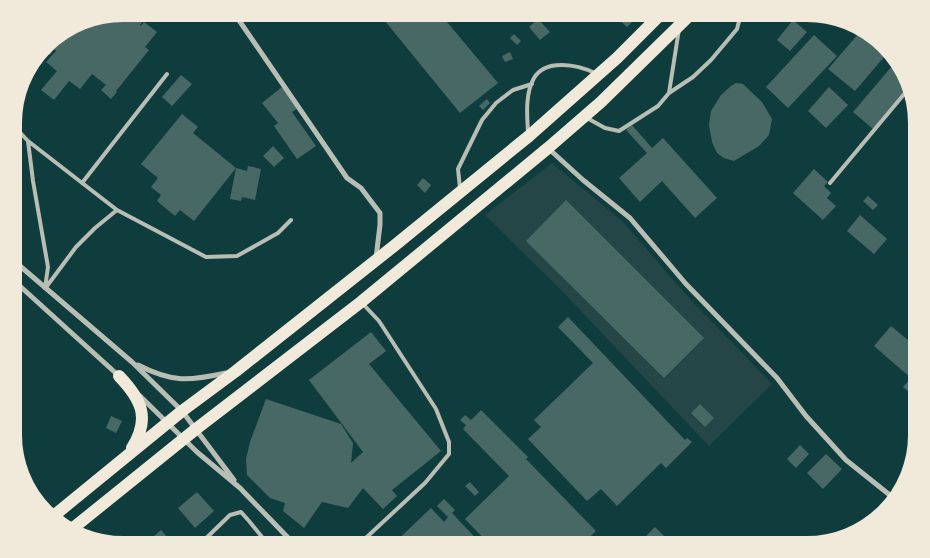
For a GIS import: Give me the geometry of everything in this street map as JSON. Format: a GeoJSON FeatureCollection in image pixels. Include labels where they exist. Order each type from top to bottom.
{"type":"FeatureCollection","features":[{"type":"Feature","properties":{"kind":"main road"},"geometry":{"type":"LineString","coordinates":[[55,514],[182,411],[236,371],[460,193],[529,136],[599,74],[656,19]]}},
{"type":"Feature","properties":{"kind":"main road"},"geometry":{"type":"LineString","coordinates":[[75,527],[196,429],[361,302],[548,148],[585,117],[686,19]]}},
{"type":"Feature","properties":{"kind":"main road"},"geometry":{"type":"LineString","coordinates":[[119,376],[136,395],[142,411],[143,425],[139,438],[128,455]]}},
{"type":"Feature","properties":{"kind":"street"},"geometry":{"type":"LineString","coordinates":[[238,19],[347,178],[361,188],[380,213],[376,260]]}},
{"type":"Feature","properties":{"kind":"street"},"geometry":{"type":"LineString","coordinates":[[548,148],[583,180],[630,218],[686,284],[778,378],[806,416],[846,460],[892,496]]}},
{"type":"Feature","properties":{"kind":"street"},"geometry":{"type":"LineString","coordinates":[[19,264],[132,362],[182,411],[240,488],[287,539]]}},
{"type":"Feature","properties":{"kind":"street"},"geometry":{"type":"LineString","coordinates":[[19,285],[119,376],[184,440],[240,488]]}},
{"type":"Feature","properties":{"kind":"street"},"geometry":{"type":"LineString","coordinates":[[132,362],[153,373],[171,379],[199,379],[236,371]]}},
{"type":"Feature","properties":{"kind":"lane"},"geometry":{"type":"LineString","coordinates":[[585,117],[605,128],[619,130],[658,106],[669,94],[693,77],[711,60],[737,29],[740,19]]}},
{"type":"Feature","properties":{"kind":"lane"},"geometry":{"type":"LineString","coordinates":[[669,94],[680,25]]}},
{"type":"Feature","properties":{"kind":"lane"},"geometry":{"type":"LineString","coordinates":[[529,136],[527,104],[532,84],[541,72],[560,65],[586,69],[599,74]]}},
{"type":"Feature","properties":{"kind":"lane"},"geometry":{"type":"LineString","coordinates":[[82,183],[167,74]]}},
{"type":"Feature","properties":{"kind":"lane"},"geometry":{"type":"LineString","coordinates":[[460,193],[458,169],[482,120],[496,103],[513,90],[532,84]]}},
{"type":"Feature","properties":{"kind":"lane"},"geometry":{"type":"LineString","coordinates":[[830,183],[906,91]]}},
{"type":"Feature","properties":{"kind":"lane"},"geometry":{"type":"LineString","coordinates":[[19,131],[28,141],[117,210],[206,257],[237,256],[278,233],[290,220]]}},
{"type":"Feature","properties":{"kind":"lane"},"geometry":{"type":"LineString","coordinates":[[28,141],[48,266],[45,288]]}},
{"type":"Feature","properties":{"kind":"lane"},"geometry":{"type":"LineString","coordinates":[[45,288],[76,247],[117,210]]}},
{"type":"Feature","properties":{"kind":"lane"},"geometry":{"type":"LineString","coordinates":[[361,302],[379,321],[436,409],[449,442],[449,454],[425,483],[365,539]]}},
{"type":"Feature","properties":{"kind":"lane"},"geometry":{"type":"LineString","coordinates":[[205,539],[230,515],[240,512],[264,539]]}},
{"type":"Feature","properties":{"kind":"shaded area"},"geometry":{"type":"Polygon","coordinates":[[[552,163],[623,222],[688,297],[772,384],[709,446],[563,292],[485,215],[552,163]]]}},
{"type":"Feature","properties":{"kind":"building"},"geometry":{"type":"Polygon","coordinates":[[[144,19],[141,26],[144,22],[157,32],[145,47],[149,50],[111,99],[101,90],[106,85],[92,74],[80,89],[69,81],[54,100],[41,90],[57,71],[46,62],[56,51],[54,49],[50,55],[47,52],[65,36],[96,22],[144,19]]]}},
{"type":"Feature","properties":{"kind":"building"},"geometry":{"type":"Polygon","coordinates":[[[383,19],[445,19],[498,83],[460,113],[383,19]]]}},
{"type":"Feature","properties":{"kind":"building"},"geometry":{"type":"Polygon","coordinates":[[[538,19],[550,32],[540,40],[529,27],[538,19]]]}},
{"type":"Feature","properties":{"kind":"building"},"geometry":{"type":"Polygon","coordinates":[[[619,19],[635,19],[627,27],[619,19]]]}},
{"type":"Feature","properties":{"kind":"building"},"geometry":{"type":"Polygon","coordinates":[[[793,20],[807,32],[790,51],[777,40],[793,20]]]}},
{"type":"Feature","properties":{"kind":"building"},"geometry":{"type":"Polygon","coordinates":[[[859,33],[886,55],[855,91],[828,69],[859,33]]]}},
{"type":"Feature","properties":{"kind":"building"},"geometry":{"type":"Polygon","coordinates":[[[514,34],[521,41],[517,45],[510,38],[514,34]]]}},
{"type":"Feature","properties":{"kind":"building"},"geometry":{"type":"Polygon","coordinates":[[[814,35],[837,56],[788,108],[766,87],[814,35]]]}},
{"type":"Feature","properties":{"kind":"building"},"geometry":{"type":"Polygon","coordinates":[[[510,52],[513,59],[505,62],[502,56],[510,52]]]}},
{"type":"Feature","properties":{"kind":"building"},"geometry":{"type":"Polygon","coordinates":[[[893,64],[906,89],[873,129],[853,112],[893,64]]]}},
{"type":"Feature","properties":{"kind":"building"},"geometry":{"type":"Polygon","coordinates":[[[181,75],[192,84],[172,106],[162,97],[181,75]]]}},
{"type":"Feature","properties":{"kind":"building"},"geometry":{"type":"Polygon","coordinates":[[[736,83],[743,84],[762,102],[772,119],[769,135],[759,146],[734,161],[724,158],[717,153],[712,142],[709,125],[711,111],[721,95],[736,83]]]}},
{"type":"Feature","properties":{"kind":"building"},"geometry":{"type":"Polygon","coordinates":[[[282,87],[298,108],[292,112],[316,146],[297,159],[274,126],[278,123],[262,103],[282,87]]]}},
{"type":"Feature","properties":{"kind":"building"},"geometry":{"type":"Polygon","coordinates":[[[829,87],[848,105],[826,128],[808,111],[829,87]]]}},
{"type":"Feature","properties":{"kind":"building"},"geometry":{"type":"Polygon","coordinates":[[[487,99],[490,103],[483,110],[479,106],[487,99]]]}},
{"type":"Feature","properties":{"kind":"building"},"geometry":{"type":"Polygon","coordinates":[[[182,114],[198,127],[193,133],[236,168],[194,221],[180,210],[175,216],[157,201],[161,195],[151,187],[158,178],[141,164],[182,114]]]}},
{"type":"Feature","properties":{"kind":"building"},"geometry":{"type":"Polygon","coordinates":[[[632,125],[652,148],[663,138],[717,198],[695,218],[662,181],[640,202],[619,178],[647,153],[626,130],[632,125]]]}},
{"type":"Feature","properties":{"kind":"building"},"geometry":{"type":"Polygon","coordinates":[[[273,146],[284,158],[274,167],[263,156],[273,146]]]}},
{"type":"Feature","properties":{"kind":"building"},"geometry":{"type":"Polygon","coordinates":[[[248,166],[261,169],[255,200],[242,197],[241,201],[230,199],[236,168],[247,171],[248,166]]]}},
{"type":"Feature","properties":{"kind":"building"},"geometry":{"type":"Polygon","coordinates":[[[814,169],[828,182],[824,186],[831,193],[827,198],[836,206],[823,220],[793,193],[814,169]]]}},
{"type":"Feature","properties":{"kind":"building"},"geometry":{"type":"Polygon","coordinates":[[[423,178],[431,185],[425,193],[417,185],[423,178]]]}},
{"type":"Feature","properties":{"kind":"building"},"geometry":{"type":"Polygon","coordinates":[[[868,196],[878,205],[873,210],[863,201],[868,196]]]}},
{"type":"Feature","properties":{"kind":"building"},"geometry":{"type":"Polygon","coordinates":[[[566,200],[704,338],[664,378],[526,241],[566,200]]]}},
{"type":"Feature","properties":{"kind":"building"},"geometry":{"type":"Polygon","coordinates":[[[860,215],[887,239],[874,254],[847,231],[860,215]]]}},
{"type":"Feature","properties":{"kind":"building"},"geometry":{"type":"Polygon","coordinates":[[[568,317],[685,440],[687,438],[692,442],[666,468],[661,463],[617,506],[601,489],[587,501],[528,439],[541,427],[534,420],[593,363],[558,327],[568,317]]]}},
{"type":"Feature","properties":{"kind":"building"},"geometry":{"type":"Polygon","coordinates":[[[891,326],[911,343],[911,378],[874,346],[891,326]]]}},
{"type":"Feature","properties":{"kind":"building"},"geometry":{"type":"Polygon","coordinates":[[[371,332],[386,351],[369,364],[441,451],[392,490],[397,496],[383,509],[363,488],[348,508],[322,502],[304,528],[283,511],[285,503],[270,498],[247,475],[246,459],[250,442],[266,399],[341,424],[353,443],[351,463],[363,452],[309,380],[371,332]]]}},
{"type":"Feature","properties":{"kind":"building"},"geometry":{"type":"Polygon","coordinates":[[[911,378],[911,394],[903,387],[911,378]]]}},
{"type":"Feature","properties":{"kind":"building"},"geometry":{"type":"Polygon","coordinates":[[[700,404],[714,418],[705,427],[691,413],[700,404]]]}},
{"type":"Feature","properties":{"kind":"building"},"geometry":{"type":"Polygon","coordinates":[[[481,410],[528,457],[526,459],[596,531],[588,539],[484,539],[465,519],[509,476],[463,429],[466,425],[460,420],[465,415],[471,420],[481,410]]]}},
{"type":"Feature","properties":{"kind":"building"},"geometry":{"type":"Polygon","coordinates":[[[111,416],[122,421],[116,433],[106,428],[111,416]]]}},
{"type":"Feature","properties":{"kind":"building"},"geometry":{"type":"Polygon","coordinates":[[[800,445],[809,454],[796,468],[787,459],[800,445]]]}},
{"type":"Feature","properties":{"kind":"building"},"geometry":{"type":"Polygon","coordinates":[[[826,454],[842,469],[823,489],[807,473],[826,454]]]}},
{"type":"Feature","properties":{"kind":"building"},"geometry":{"type":"Polygon","coordinates":[[[470,482],[479,492],[475,496],[465,486],[470,482]]]}},
{"type":"Feature","properties":{"kind":"building"},"geometry":{"type":"Polygon","coordinates":[[[197,492],[214,511],[195,528],[178,508],[197,492]]]}},
{"type":"Feature","properties":{"kind":"building"},"geometry":{"type":"Polygon","coordinates":[[[444,499],[455,510],[452,513],[477,539],[398,539],[431,508],[444,522],[448,517],[437,506],[444,499]]]}},
{"type":"Feature","properties":{"kind":"building"},"geometry":{"type":"Polygon","coordinates":[[[655,527],[667,539],[643,539],[655,527]]]}},
{"type":"Feature","properties":{"kind":"building"},"geometry":{"type":"Polygon","coordinates":[[[161,530],[169,539],[151,539],[161,530]]]}}]}
